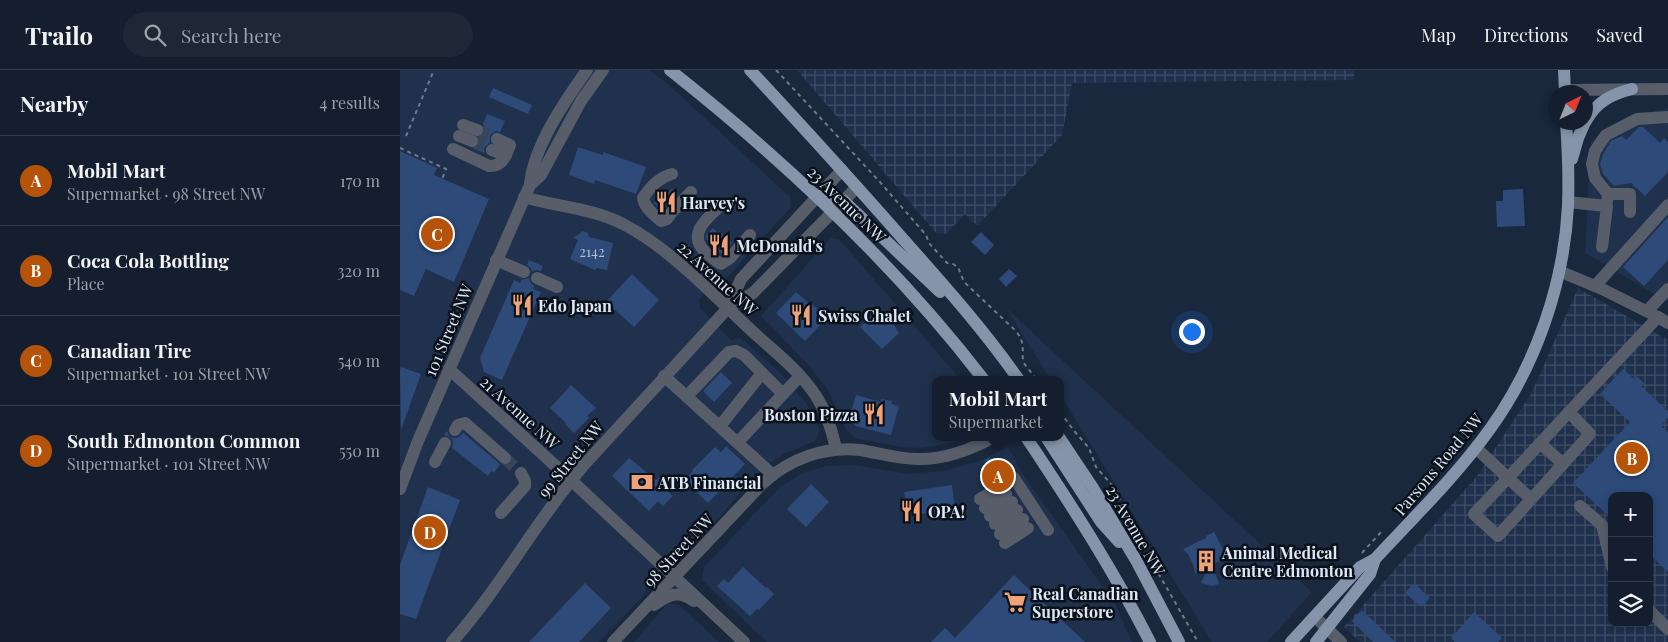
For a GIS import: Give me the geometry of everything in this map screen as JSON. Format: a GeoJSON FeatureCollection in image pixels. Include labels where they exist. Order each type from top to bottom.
{"type":"FeatureCollection","features":[{"type":"Feature","properties":{"kind":"main road","name":"23 Avenue NW"},"geometry":{"type":"LineString","coordinates":[[670,70],[817,196],[931,314],[981,376]]}},
{"type":"Feature","properties":{"kind":"main road","name":"23 Avenue NW"},"geometry":{"type":"LineString","coordinates":[[750,70],[929,268],[987,337],[1016,376]]}},
{"type":"Feature","properties":{"kind":"main road"},"geometry":{"type":"LineString","coordinates":[[1564,70],[1565,85]]}},
{"type":"Feature","properties":{"kind":"main road"},"geometry":{"type":"LineString","coordinates":[[1593,110],[1604,100],[1619,92],[1632,89]]}},
{"type":"Feature","properties":{"kind":"main road","name":"Parsons Road NW"},"geometry":{"type":"LineString","coordinates":[[1316,642],[1370,574],[1376,559],[1476,448],[1502,411],[1525,370],[1548,314],[1559,271],[1568,202],[1569,172],[1566,130]]}},
{"type":"Feature","properties":{"kind":"main road"},"geometry":{"type":"LineString","coordinates":[[1569,172],[1582,130]]}},
{"type":"Feature","properties":{"kind":"main road"},"geometry":{"type":"LineString","coordinates":[[817,196],[844,200],[987,337]]}},
{"type":"Feature","properties":{"kind":"main road"},"geometry":{"type":"LineString","coordinates":[[1029,441],[1135,613],[1150,642]]}},
{"type":"Feature","properties":{"kind":"main road"},"geometry":{"type":"LineString","coordinates":[[1049,441],[1100,522],[1137,562]]}},
{"type":"Feature","properties":{"kind":"main road","name":"23 Avenue NW"},"geometry":{"type":"LineString","coordinates":[[1062,441],[1093,488],[1145,575],[1179,642]]}},
{"type":"Feature","properties":{"kind":"main road","name":"Parsons Road NW"},"geometry":{"type":"LineString","coordinates":[[1291,642],[1360,567],[1376,559]]}},
{"type":"Feature","properties":{"kind":"main road"},"geometry":{"type":"LineString","coordinates":[[1145,575],[1154,586],[1188,642]]}},
{"type":"Feature","properties":{"kind":"main road"},"geometry":{"type":"LineString","coordinates":[[1135,613],[1159,642]]}},
{"type":"Feature","properties":{"kind":"main road"},"geometry":{"type":"LineString","coordinates":[[1299,642],[1312,621]]}},
{"type":"Feature","properties":{"kind":"street","name":"101 Street NW"},"geometry":{"type":"LineString","coordinates":[[530,185],[531,170],[549,130],[587,70]]}},
{"type":"Feature","properties":{"kind":"street","name":"101 Street NW"},"geometry":{"type":"LineString","coordinates":[[400,489],[418,441],[524,197],[530,185],[541,175],[581,101],[603,70]]}},
{"type":"Feature","properties":{"kind":"street"},"geometry":{"type":"LineString","coordinates":[[1593,90],[1668,89]]}},
{"type":"Feature","properties":{"kind":"street"},"geometry":{"type":"LineString","coordinates":[[1602,247],[1607,200],[1595,178],[1592,164],[1595,151],[1606,135],[1638,119],[1668,117]]}},
{"type":"Feature","properties":{"kind":"street"},"geometry":{"type":"LineString","coordinates":[[461,130],[474,136]]}},
{"type":"Feature","properties":{"kind":"street"},"geometry":{"type":"LineString","coordinates":[[453,149],[489,166],[495,166],[500,164],[507,153],[495,144]]}},
{"type":"Feature","properties":{"kind":"street","name":"99 Street NW"},"geometry":{"type":"LineString","coordinates":[[728,308],[741,280],[842,170]]}},
{"type":"Feature","properties":{"kind":"street"},"geometry":{"type":"LineString","coordinates":[[672,174],[660,179],[643,198],[644,204],[658,219],[662,221],[667,220],[691,192]]}},
{"type":"Feature","properties":{"kind":"street","name":"99 Street NW"},"geometry":{"type":"LineString","coordinates":[[452,642],[470,622],[497,586],[571,480],[728,308],[753,293],[857,187]]}},
{"type":"Feature","properties":{"kind":"street"},"geometry":{"type":"LineString","coordinates":[[1568,202],[1607,200],[1630,194],[1630,212]]}},
{"type":"Feature","properties":{"kind":"street","name":"22 Avenue NW"},"geometry":{"type":"LineString","coordinates":[[524,197],[588,211],[624,224],[680,264],[800,376],[816,396],[828,417],[836,449]]}},
{"type":"Feature","properties":{"kind":"street"},"geometry":{"type":"LineString","coordinates":[[1595,286],[1668,205]]}},
{"type":"Feature","properties":{"kind":"street"},"geometry":{"type":"LineString","coordinates":[[722,208],[704,223],[698,234],[699,245],[716,262],[721,264],[730,258],[750,235]]}},
{"type":"Feature","properties":{"kind":"street"},"geometry":{"type":"LineString","coordinates":[[496,260],[524,272]]}},
{"type":"Feature","properties":{"kind":"street"},"geometry":{"type":"LineString","coordinates":[[1559,271],[1595,286],[1658,317]]}},
{"type":"Feature","properties":{"kind":"street"},"geometry":{"type":"LineString","coordinates":[[537,278],[557,287]]}},
{"type":"Feature","properties":{"kind":"street"},"geometry":{"type":"LineString","coordinates":[[1569,412],[1590,434],[1498,536],[1474,514],[1508,478],[1540,443],[1569,412],[1658,317],[1668,289]]}},
{"type":"Feature","properties":{"kind":"street"},"geometry":{"type":"LineString","coordinates":[[687,396],[729,352],[736,351],[744,355],[784,394]]}},
{"type":"Feature","properties":{"kind":"street","name":"21 Avenue NW"},"geometry":{"type":"LineString","coordinates":[[449,370],[571,480],[744,642]]}},
{"type":"Feature","properties":{"kind":"street"},"geometry":{"type":"LineString","coordinates":[[720,426],[762,373]]}},
{"type":"Feature","properties":{"kind":"street"},"geometry":{"type":"LineString","coordinates":[[664,376],[773,475]]}},
{"type":"Feature","properties":{"kind":"street"},"geometry":{"type":"LineString","coordinates":[[738,442],[800,376]]}},
{"type":"Feature","properties":{"kind":"street"},"geometry":{"type":"LineString","coordinates":[[455,430],[458,425],[465,423],[505,458]]}},
{"type":"Feature","properties":{"kind":"street","name":"98 Street NW"},"geometry":{"type":"LineString","coordinates":[[613,642],[752,493],[773,475],[803,458],[819,452],[836,449],[861,450],[906,459],[927,459],[960,452],[986,441]]}},
{"type":"Feature","properties":{"kind":"street"},"geometry":{"type":"LineString","coordinates":[[435,462],[444,443]]}},
{"type":"Feature","properties":{"kind":"street"},"geometry":{"type":"LineString","coordinates":[[1540,443],[1563,464]]}},
{"type":"Feature","properties":{"kind":"street"},"geometry":{"type":"LineString","coordinates":[[1476,448],[1531,500]]}},
{"type":"Feature","properties":{"kind":"street"},"geometry":{"type":"LineString","coordinates":[[501,513],[525,486],[521,472]]}},
{"type":"Feature","properties":{"kind":"street"},"geometry":{"type":"LineString","coordinates":[[992,521],[1022,504]]}},
{"type":"Feature","properties":{"kind":"street"},"geometry":{"type":"LineString","coordinates":[[992,521],[1022,504]]}},
{"type":"Feature","properties":{"kind":"street"},"geometry":{"type":"LineString","coordinates":[[992,521],[1022,504]]}},
{"type":"Feature","properties":{"kind":"street"},"geometry":{"type":"LineString","coordinates":[[1580,506],[1602,525],[1608,550]]}},
{"type":"Feature","properties":{"kind":"street"},"geometry":{"type":"LineString","coordinates":[[634,620],[664,598],[673,594],[681,594],[692,599],[720,620]]}},
{"type":"Feature","properties":{"kind":"street"},"geometry":{"type":"LineString","coordinates":[[1653,614],[1668,629]]}},
{"type":"Feature","properties":{"kind":"street"},"geometry":{"type":"LineString","coordinates":[[1312,621],[1327,629],[1341,642]]}},
{"type":"Feature","properties":{"kind":"path"},"geometry":{"type":"LineString","coordinates":[[406,136],[434,70]]}},
{"type":"Feature","properties":{"kind":"path"},"geometry":{"type":"LineString","coordinates":[[776,70],[879,181],[926,235],[928,243],[947,263],[958,267],[964,282],[1016,331],[1024,344],[1023,362],[1034,376]]}},
{"type":"Feature","properties":{"kind":"path"},"geometry":{"type":"LineString","coordinates":[[400,148],[446,169],[442,179]]}},
{"type":"Feature","properties":{"kind":"path"},"geometry":{"type":"LineString","coordinates":[[1064,417],[1089,448],[1096,467],[1117,492],[1124,513],[1143,537],[1150,559],[1198,642]]}},
{"type":"Feature","properties":{"kind":"shaded area"},"geometry":{"type":"Polygon","coordinates":[[[400,70],[649,70],[668,84],[790,197],[791,207],[724,281],[713,279],[699,301],[700,308],[731,340],[741,338],[782,375],[806,403],[820,430],[815,441],[786,453],[766,466],[753,478],[722,514],[687,549],[650,579],[645,594],[599,642],[400,642],[400,70]]]}},
{"type":"Feature","properties":{"kind":"shaded area"},"geometry":{"type":"Polygon","coordinates":[[[797,70],[1354,70],[1354,80],[1072,83],[1062,135],[978,225],[965,214],[946,234],[936,233],[797,70]]]}},
{"type":"Feature","properties":{"kind":"shaded area"},"geometry":{"type":"Polygon","coordinates":[[[1668,108],[1668,302],[1585,253],[1591,142],[1637,115],[1668,108]]]}},
{"type":"Feature","properties":{"kind":"shaded area"},"geometry":{"type":"Polygon","coordinates":[[[831,238],[839,239],[958,376],[932,376],[932,441],[957,441],[922,448],[901,447],[855,438],[847,431],[828,390],[807,363],[761,316],[831,238]]]}},
{"type":"Feature","properties":{"kind":"shaded area"},"geometry":{"type":"Polygon","coordinates":[[[1578,288],[1668,340],[1668,642],[1360,642],[1344,627],[1477,476],[1531,394],[1578,288]]]}},
{"type":"Feature","properties":{"kind":"shaded area"},"geometry":{"type":"Polygon","coordinates":[[[1006,308],[1312,592],[1267,642],[1212,642],[1064,401],[1064,376],[1048,376],[1006,308]]]}},
{"type":"Feature","properties":{"kind":"shaded area"},"geometry":{"type":"Polygon","coordinates":[[[1008,447],[1022,473],[1115,604],[1132,642],[767,642],[702,580],[704,567],[780,487],[803,473],[826,466],[853,465],[909,474],[943,471],[979,461],[1008,447]]]}},
{"type":"Feature","properties":{"kind":"shaded area"},"geometry":{"type":"Polygon","coordinates":[[[668,603],[679,605],[719,642],[634,642],[668,603]]]}},
{"type":"Feature","properties":{"kind":"building"},"geometry":{"type":"Polygon","coordinates":[[[493,88],[532,105],[528,114],[489,97],[493,88]]]}},
{"type":"Feature","properties":{"kind":"building"},"geometry":{"type":"Polygon","coordinates":[[[487,114],[505,121],[500,132],[496,131],[490,135],[490,142],[484,148],[485,153],[474,149],[479,144],[479,138],[484,133],[483,124],[487,114]]]}},
{"type":"Feature","properties":{"kind":"building"},"geometry":{"type":"Polygon","coordinates":[[[1639,127],[1643,127],[1660,143],[1664,138],[1668,142],[1668,172],[1645,196],[1631,183],[1614,186],[1603,174],[1600,164],[1603,154],[1611,141],[1622,136],[1626,140],[1639,127]]]}},
{"type":"Feature","properties":{"kind":"building"},"geometry":{"type":"Polygon","coordinates":[[[578,147],[603,155],[603,152],[646,167],[636,194],[595,180],[594,184],[569,175],[578,147]]]}},
{"type":"Feature","properties":{"kind":"building"},"geometry":{"type":"Polygon","coordinates":[[[400,151],[437,168],[434,175],[489,199],[454,282],[426,269],[414,296],[400,290],[400,151]]]}},
{"type":"Feature","properties":{"kind":"building"},"geometry":{"type":"Polygon","coordinates":[[[672,188],[678,194],[662,211],[654,203],[663,194],[665,196],[672,188]]]}},
{"type":"Feature","properties":{"kind":"building"},"geometry":{"type":"Polygon","coordinates":[[[1523,189],[1525,226],[1497,227],[1496,201],[1503,201],[1503,190],[1523,189]]]}},
{"type":"Feature","properties":{"kind":"building"},"geometry":{"type":"Polygon","coordinates":[[[1668,217],[1668,260],[1644,286],[1623,267],[1668,217]]]}},
{"type":"Feature","properties":{"kind":"building"},"geometry":{"type":"Polygon","coordinates":[[[713,228],[718,233],[720,231],[732,243],[721,254],[711,246],[706,238],[706,235],[713,228]]]}},
{"type":"Feature","properties":{"kind":"building"},"geometry":{"type":"Polygon","coordinates":[[[583,231],[588,233],[589,237],[613,243],[607,270],[597,268],[595,270],[570,259],[578,240],[573,238],[583,231]]]}},
{"type":"Feature","properties":{"kind":"building"},"geometry":{"type":"Polygon","coordinates":[[[981,232],[994,245],[985,255],[971,242],[981,232]]]}},
{"type":"Feature","properties":{"kind":"building"},"geometry":{"type":"Polygon","coordinates":[[[529,260],[543,266],[541,271],[536,270],[532,272],[531,268],[527,265],[529,260]]]}},
{"type":"Feature","properties":{"kind":"building"},"geometry":{"type":"Polygon","coordinates":[[[1009,269],[1017,276],[1006,287],[999,279],[1009,269]]]}},
{"type":"Feature","properties":{"kind":"building"},"geometry":{"type":"Polygon","coordinates":[[[632,274],[659,300],[634,327],[606,302],[632,274]]]}},
{"type":"Feature","properties":{"kind":"building"},"geometry":{"type":"Polygon","coordinates":[[[529,278],[534,286],[533,289],[541,292],[502,380],[484,372],[480,358],[514,280],[520,283],[521,280],[529,278]]]}},
{"type":"Feature","properties":{"kind":"building","name":"Swiss Chalet"},"geometry":{"type":"Polygon","coordinates":[[[796,292],[827,318],[805,341],[776,313],[796,292]]]}},
{"type":"Feature","properties":{"kind":"building"},"geometry":{"type":"Polygon","coordinates":[[[878,310],[894,325],[899,333],[882,349],[860,327],[878,310]]]}},
{"type":"Feature","properties":{"kind":"building"},"geometry":{"type":"Polygon","coordinates":[[[401,367],[421,374],[401,430],[400,371],[401,367]]]}},
{"type":"Feature","properties":{"kind":"building"},"geometry":{"type":"Polygon","coordinates":[[[1623,369],[1634,379],[1636,376],[1644,383],[1641,386],[1668,411],[1668,418],[1661,426],[1668,432],[1668,572],[1653,558],[1653,492],[1608,492],[1608,515],[1573,483],[1630,422],[1600,394],[1623,369]]]}},
{"type":"Feature","properties":{"kind":"building"},"geometry":{"type":"Polygon","coordinates":[[[721,372],[732,383],[714,402],[703,391],[721,372]]]}},
{"type":"Feature","properties":{"kind":"building"},"geometry":{"type":"Polygon","coordinates":[[[571,385],[596,408],[574,433],[550,408],[571,385]]]}},
{"type":"Feature","properties":{"kind":"building","name":"Boston Pizza"},"geometry":{"type":"Polygon","coordinates":[[[856,395],[881,402],[881,399],[892,401],[891,404],[899,406],[891,435],[856,426],[849,419],[856,395]]]}},
{"type":"Feature","properties":{"kind":"building"},"geometry":{"type":"Polygon","coordinates":[[[447,431],[450,437],[454,438],[459,437],[463,433],[500,464],[494,473],[492,471],[488,476],[452,448],[452,439],[444,435],[447,431]]]}},
{"type":"Feature","properties":{"kind":"building"},"geometry":{"type":"Polygon","coordinates":[[[726,446],[745,464],[708,503],[684,481],[715,447],[721,452],[726,446]]]}},
{"type":"Feature","properties":{"kind":"building"},"geometry":{"type":"Polygon","coordinates":[[[990,457],[1002,477],[1001,479],[996,480],[984,460],[990,457]]]}},
{"type":"Feature","properties":{"kind":"building","name":"ATB Financial"},"geometry":{"type":"Polygon","coordinates":[[[629,458],[656,480],[659,477],[666,485],[664,487],[673,496],[663,506],[658,501],[649,511],[612,476],[629,458]]]}},
{"type":"Feature","properties":{"kind":"building"},"geometry":{"type":"Polygon","coordinates":[[[811,484],[829,502],[806,527],[787,509],[811,484]]]}},
{"type":"Feature","properties":{"kind":"building"},"geometry":{"type":"Polygon","coordinates":[[[952,485],[955,509],[908,516],[904,492],[952,485]]]}},
{"type":"Feature","properties":{"kind":"building"},"geometry":{"type":"Polygon","coordinates":[[[428,487],[460,500],[416,619],[400,614],[400,565],[428,487]]]}},
{"type":"Feature","properties":{"kind":"building","name":"Animal Medical Centre Edmonton"},"geometry":{"type":"Polygon","coordinates":[[[1214,532],[1227,557],[1212,565],[1219,584],[1212,586],[1201,583],[1206,572],[1195,574],[1193,564],[1183,549],[1214,532]]]}},
{"type":"Feature","properties":{"kind":"building"},"geometry":{"type":"Polygon","coordinates":[[[743,567],[774,594],[759,610],[757,609],[750,616],[717,586],[724,579],[728,583],[743,567]]]}},
{"type":"Feature","properties":{"kind":"building","name":"Real Canadian Superstore"},"geometry":{"type":"Polygon","coordinates":[[[1014,575],[1085,642],[931,642],[945,628],[955,638],[1014,575]]]}},
{"type":"Feature","properties":{"kind":"building"},"geometry":{"type":"Polygon","coordinates":[[[585,583],[611,608],[579,642],[529,642],[585,583]]]}},
{"type":"Feature","properties":{"kind":"building"},"geometry":{"type":"Polygon","coordinates":[[[1414,583],[1430,598],[1421,607],[1405,593],[1414,583]]]}},
{"type":"Feature","properties":{"kind":"building"},"geometry":{"type":"Polygon","coordinates":[[[1362,610],[1395,642],[1373,642],[1352,621],[1362,610]]]}},
{"type":"Feature","properties":{"kind":"building"},"geometry":{"type":"Polygon","coordinates":[[[1474,612],[1502,638],[1498,642],[1455,642],[1451,638],[1474,612]]]}},
{"type":"Feature","properties":{"kind":"tunnel"},"geometry":{"type":"LineString","coordinates":[[477,130],[497,139]]}},
{"type":"Feature","properties":{"kind":"tunnel"},"geometry":{"type":"LineString","coordinates":[[472,141],[492,150]]}},
{"type":"Feature","properties":{"kind":"tunnel"},"geometry":{"type":"LineString","coordinates":[[505,458],[521,473]]}},
{"type":"Feature","properties":{"kind":"place","name":"Harvey's"},"geometry":{"type":"Point","coordinates":[666,202]}},
{"type":"Feature","properties":{"kind":"place","name":"Canadian Tire"},"geometry":{"type":"Point","coordinates":[437,234]}},
{"type":"Feature","properties":{"kind":"place","name":"McDonald's"},"geometry":{"type":"Point","coordinates":[719,245]}},
{"type":"Feature","properties":{"kind":"place","name":"Edo Japan"},"geometry":{"type":"Point","coordinates":[522,305]}},
{"type":"Feature","properties":{"kind":"place","name":"Swiss Chalet"},"geometry":{"type":"Point","coordinates":[801,315]}},
{"type":"Feature","properties":{"kind":"place","name":"Boston Pizza"},"geometry":{"type":"Point","coordinates":[874,414]}},
{"type":"Feature","properties":{"kind":"place","name":"Coca Cola Bottling"},"geometry":{"type":"Point","coordinates":[1632,458]}},
{"type":"Feature","properties":{"kind":"place","name":"Mobil Mart"},"geometry":{"type":"Point","coordinates":[998,476]}},
{"type":"Feature","properties":{"kind":"place","name":"ATB Financial"},"geometry":{"type":"Point","coordinates":[642,482]}},
{"type":"Feature","properties":{"kind":"place","name":"OPA!"},"geometry":{"type":"Point","coordinates":[911,511]}},
{"type":"Feature","properties":{"kind":"place","name":"South Edmonton Common"},"geometry":{"type":"Point","coordinates":[430,532]}},
{"type":"Feature","properties":{"kind":"place","name":"Animal Medical Centre Edmonton"},"geometry":{"type":"Point","coordinates":[1206,561]}},
{"type":"Feature","properties":{"kind":"place","name":"Real Canadian Superstore"},"geometry":{"type":"Point","coordinates":[1015,602]}}]}
